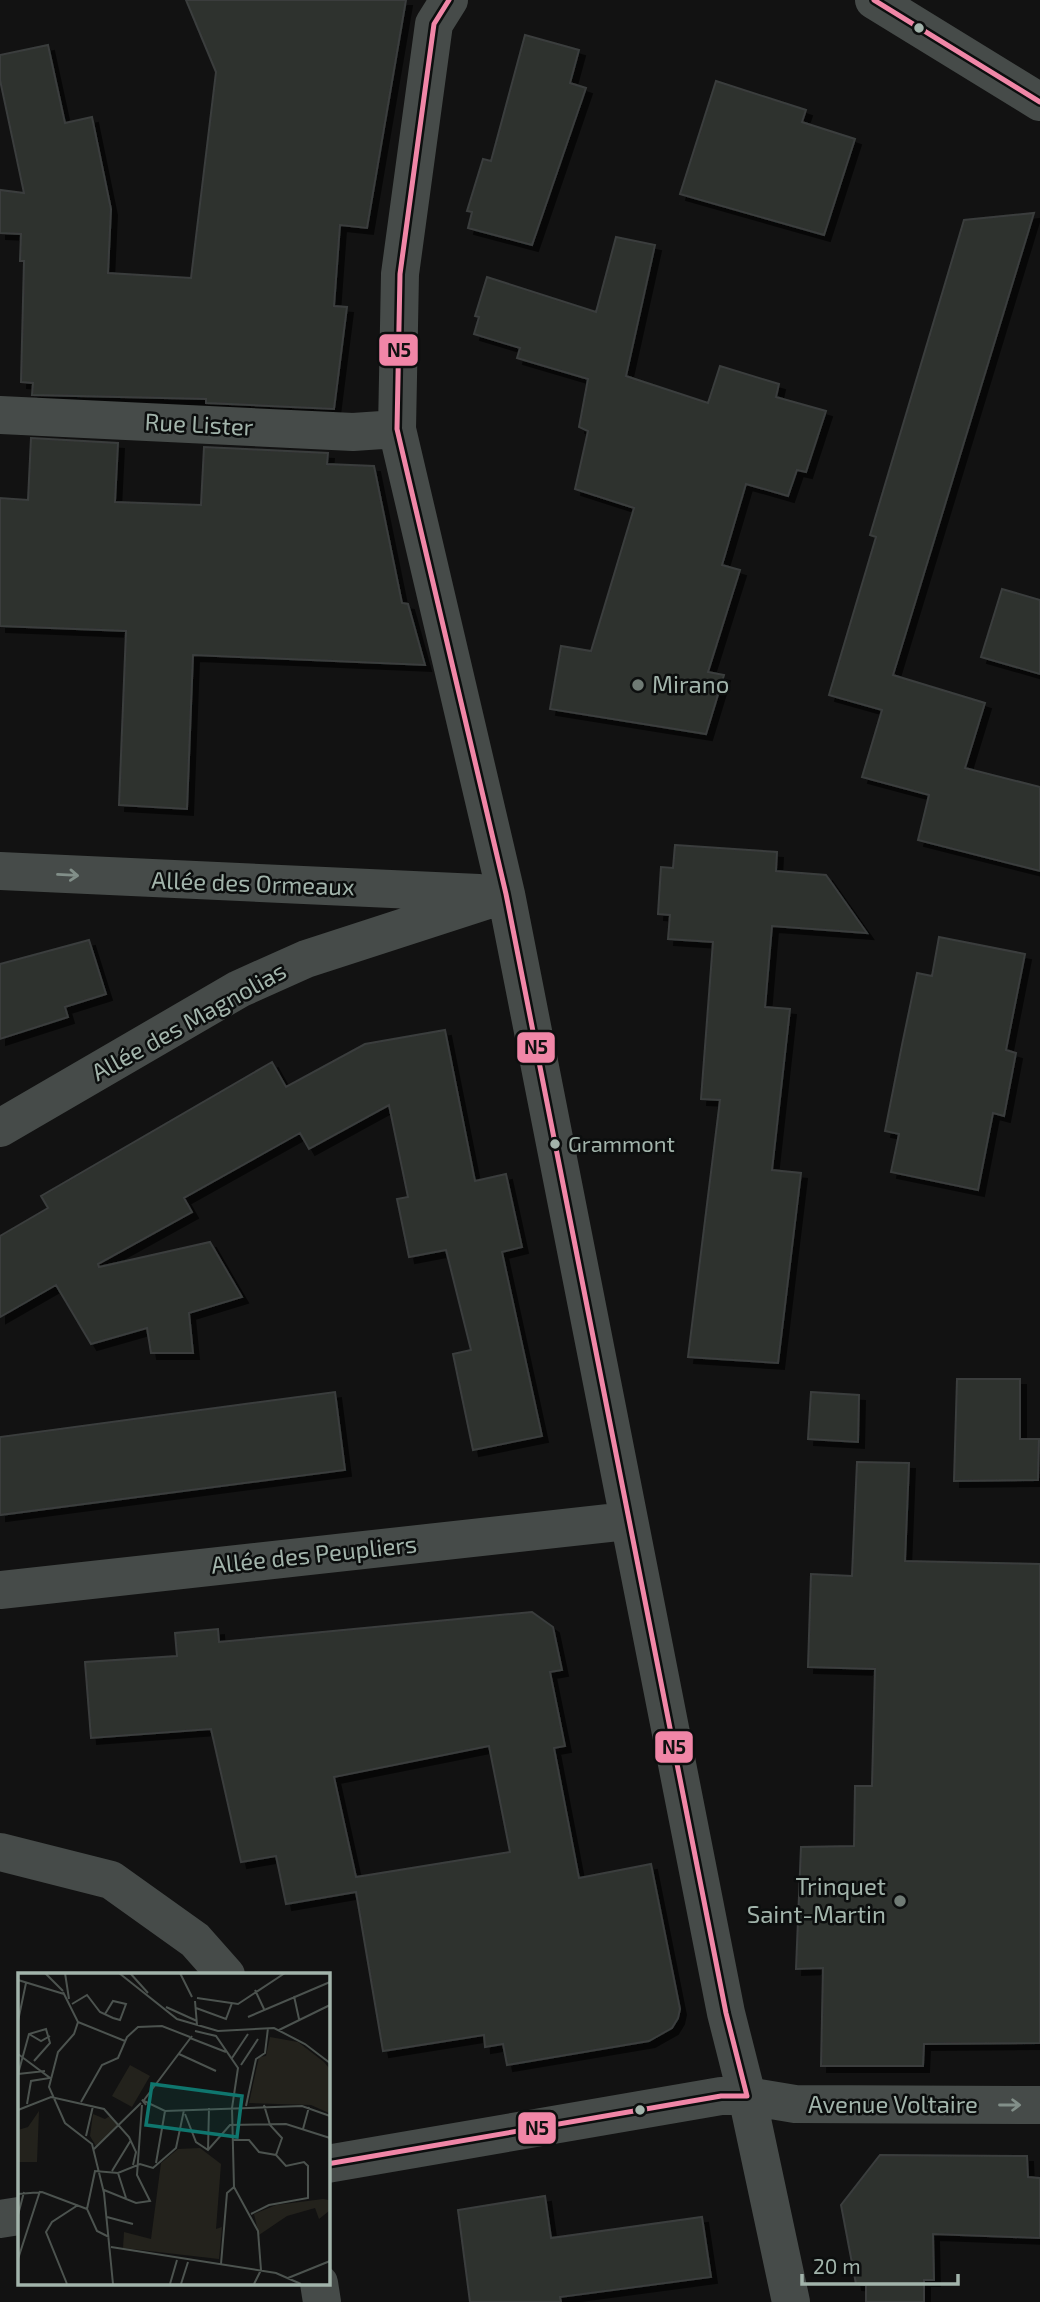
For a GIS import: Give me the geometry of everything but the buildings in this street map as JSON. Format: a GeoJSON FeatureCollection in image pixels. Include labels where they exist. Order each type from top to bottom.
{"type":"FeatureCollection","features":[{"type":"Feature","properties":{"kind":"street"},"geometry":{"type":"LineString","coordinates":[[449,0],[435,24],[400,274],[397,429],[506,894],[627,1521],[726,2013],[747,2096],[791,2302]]}},
{"type":"Feature","properties":{"kind":"street"},"geometry":{"type":"LineString","coordinates":[[874,0],[1040,102]]}},
{"type":"Feature","properties":{"kind":"street","name":"Rue Lister"},"geometry":{"type":"LineString","coordinates":[[0,415],[353,432],[397,429]]}},
{"type":"Feature","properties":{"kind":"street","name":"Allée des Ormeaux"},"geometry":{"type":"LineString","coordinates":[[0,872],[506,894]]}},
{"type":"Feature","properties":{"kind":"street","name":"Allée des Magnolias"},"geometry":{"type":"LineString","coordinates":[[0,1128],[239,989],[306,959],[506,894]]}},
{"type":"Feature","properties":{"kind":"street","name":"Allée des Peupliers"},"geometry":{"type":"LineString","coordinates":[[0,1590],[627,1521]]}},
{"type":"Feature","properties":{"kind":"street"},"geometry":{"type":"LineString","coordinates":[[0,1852],[111,1880],[195,1940],[224,1973]]}},
{"type":"Feature","properties":{"kind":"street","name":"Avenue Voltaire"},"geometry":{"type":"LineString","coordinates":[[329,2164],[721,2096],[747,2096],[795,2104],[1040,2105]]}},
{"type":"Feature","properties":{"kind":"street"},"geometry":{"type":"LineString","coordinates":[[0,2220],[18,2216]]}},
{"type":"Feature","properties":{"kind":"street"},"geometry":{"type":"LineString","coordinates":[[319,2284],[322,2302]]}},
{"type":"Feature","properties":{"kind":"transit line","name":"N5"},"geometry":{"type":"LineString","coordinates":[[449,0],[434,24],[400,274],[397,429],[506,894],[726,2013],[747,2096]]}},
{"type":"Feature","properties":{"kind":"transit line","name":"N5"},"geometry":{"type":"LineString","coordinates":[[874,0],[1040,102]]}},
{"type":"Feature","properties":{"kind":"transit line","name":"N5"},"geometry":{"type":"LineString","coordinates":[[329,2164],[721,2096],[747,2096]]}},
{"type":"Feature","properties":{"kind":"place","name":"Mirano"},"geometry":{"type":"Point","coordinates":[638,685]}},
{"type":"Feature","properties":{"kind":"place","name":"Grammont"},"geometry":{"type":"Point","coordinates":[555,1144]}},
{"type":"Feature","properties":{"kind":"place","name":"Trinquet Saint-Martin"},"geometry":{"type":"Point","coordinates":[900,1901]}}]}
